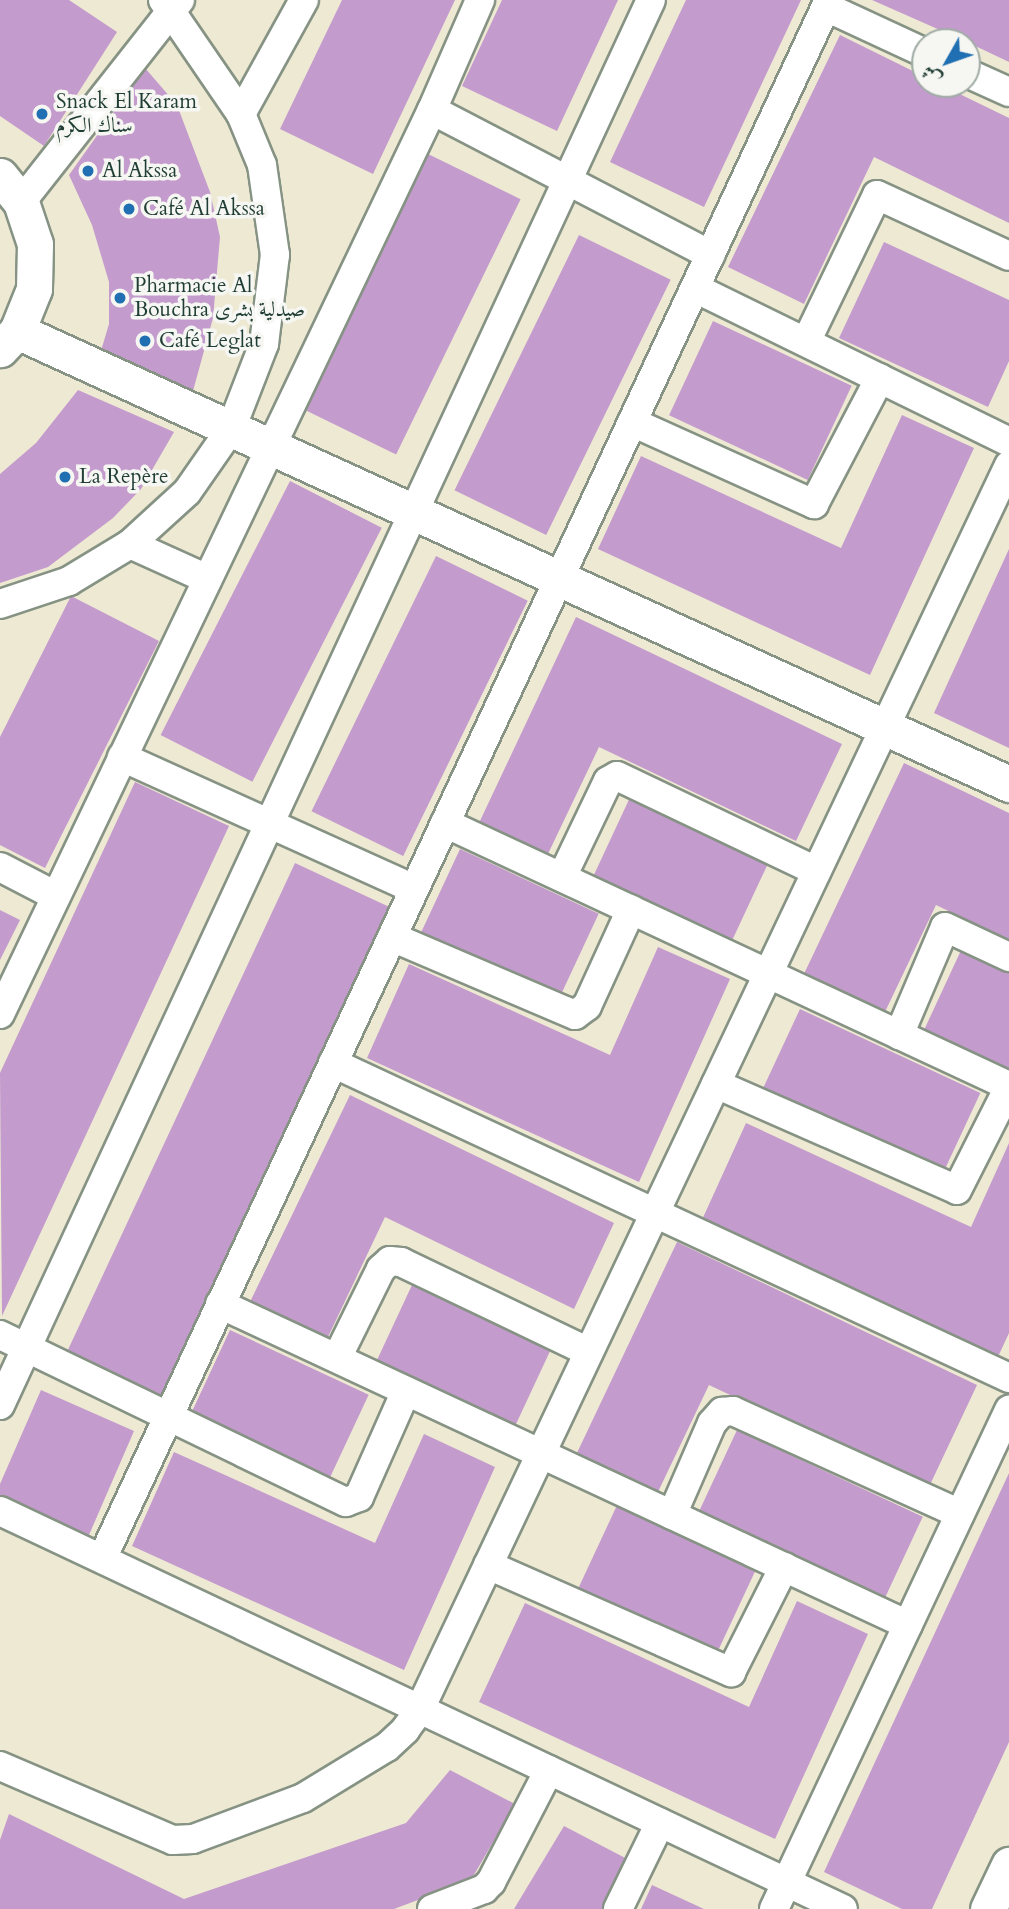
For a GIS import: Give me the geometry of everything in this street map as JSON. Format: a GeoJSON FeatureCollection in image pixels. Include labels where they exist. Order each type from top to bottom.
{"type":"FeatureCollection","features":[{"type":"Feature","properties":{"kind":"street"},"geometry":{"type":"LineString","coordinates":[[241,114],[304,0]]}},
{"type":"Feature","properties":{"kind":"street"},"geometry":{"type":"LineString","coordinates":[[0,1014],[432,110],[480,0]]}},
{"type":"Feature","properties":{"kind":"street"},"geometry":{"type":"LineString","coordinates":[[0,1405],[651,0]]}},
{"type":"Feature","properties":{"kind":"street"},"geometry":{"type":"LineString","coordinates":[[0,604],[69,581],[130,544],[187,492],[231,429],[264,344],[275,255],[262,165],[241,114],[172,3],[10,189],[35,244],[34,289],[8,340],[231,429],[1009,784]]}},
{"type":"Feature","properties":{"kind":"street"},"geometry":{"type":"LineString","coordinates":[[102,1559],[828,3],[911,46]]}},
{"type":"Feature","properties":{"kind":"street"},"geometry":{"type":"LineString","coordinates":[[981,79],[1009,92]]}},
{"type":"Feature","properties":{"kind":"street"},"geometry":{"type":"LineString","coordinates":[[432,110],[710,255]]}},
{"type":"Feature","properties":{"kind":"street"},"geometry":{"type":"LineString","coordinates":[[806,342],[877,195],[1009,256]]}},
{"type":"Feature","properties":{"kind":"street"},"geometry":{"type":"LineString","coordinates":[[695,288],[1009,442]]}},
{"type":"Feature","properties":{"kind":"street"},"geometry":{"type":"LineString","coordinates":[[632,422],[814,504],[880,378]]}},
{"type":"Feature","properties":{"kind":"street"},"geometry":{"type":"LineString","coordinates":[[1,1768],[147,1832],[173,1840],[192,1839],[303,1798],[387,1746],[420,1709],[1009,465]]}},
{"type":"Feature","properties":{"kind":"street"},"geometry":{"type":"LineString","coordinates":[[130,544],[207,579]]}},
{"type":"Feature","properties":{"kind":"street"},"geometry":{"type":"LineString","coordinates":[[122,757],[414,889]]}},
{"type":"Feature","properties":{"kind":"street"},"geometry":{"type":"LineString","coordinates":[[562,877],[608,781],[617,776],[816,871]]}},
{"type":"Feature","properties":{"kind":"street"},"geometry":{"type":"LineString","coordinates":[[445,823],[1009,1086],[957,1190],[716,1084]]}},
{"type":"Feature","properties":{"kind":"street"},"geometry":{"type":"LineString","coordinates":[[0,867],[56,896]]}},
{"type":"Feature","properties":{"kind":"street"},"geometry":{"type":"LineString","coordinates":[[392,937],[575,1015],[587,1006],[631,910]]}},
{"type":"Feature","properties":{"kind":"street"},"geometry":{"type":"LineString","coordinates":[[899,1035],[945,927],[1009,957]]}},
{"type":"Feature","properties":{"kind":"street"},"geometry":{"type":"LineString","coordinates":[[333,1063],[1009,1378]]}},
{"type":"Feature","properties":{"kind":"street"},"geometry":{"type":"LineString","coordinates":[[337,1358],[381,1269],[390,1261],[401,1262],[589,1352]]}},
{"type":"Feature","properties":{"kind":"street"},"geometry":{"type":"LineString","coordinates":[[220,1304],[908,1625]]}},
{"type":"Feature","properties":{"kind":"street"},"geometry":{"type":"LineString","coordinates":[[0,1335],[167,1418],[346,1502],[355,1502],[406,1391]]}},
{"type":"Feature","properties":{"kind":"street"},"geometry":{"type":"LineString","coordinates":[[774,1909],[1009,1410]]}},
{"type":"Feature","properties":{"kind":"street"},"geometry":{"type":"LineString","coordinates":[[672,1515],[712,1423],[722,1412],[733,1411],[960,1514]]}},
{"type":"Feature","properties":{"kind":"street"},"geometry":{"type":"LineString","coordinates":[[0,1511],[843,1909]]}},
{"type":"Feature","properties":{"kind":"street"},"geometry":{"type":"LineString","coordinates":[[488,1565],[731,1672],[784,1567]]}},
{"type":"Feature","properties":{"kind":"street"},"geometry":{"type":"LineString","coordinates":[[432,1909],[484,1889],[491,1882],[549,1770]]}},
{"type":"Feature","properties":{"kind":"street"},"geometry":{"type":"LineString","coordinates":[[618,1909],[660,1823]]}},
{"type":"Feature","properties":{"kind":"street"},"geometry":{"type":"LineString","coordinates":[[988,1909],[1009,1865]]}},
{"type":"Feature","properties":{"kind":"building"},"geometry":{"type":"Polygon","coordinates":[[[0,0],[69,0],[117,32],[44,146],[0,116],[0,0]]]}},
{"type":"Feature","properties":{"kind":"building"},"geometry":{"type":"Polygon","coordinates":[[[342,0],[455,0],[373,174],[280,129],[342,0]]]}},
{"type":"Feature","properties":{"kind":"building"},"geometry":{"type":"Polygon","coordinates":[[[502,0],[618,0],[557,131],[462,86],[502,0]]]}},
{"type":"Feature","properties":{"kind":"building"},"geometry":{"type":"Polygon","coordinates":[[[686,0],[801,0],[704,207],[610,162],[686,0]]]}},
{"type":"Feature","properties":{"kind":"building"},"geometry":{"type":"Polygon","coordinates":[[[872,0],[1009,0],[1009,62],[981,49],[981,28],[935,28],[872,0]]]}},
{"type":"Feature","properties":{"kind":"building"},"geometry":{"type":"Polygon","coordinates":[[[840,35],[911,70],[911,98],[968,98],[1009,118],[1009,223],[874,157],[804,304],[728,267],[840,35]]]}},
{"type":"Feature","properties":{"kind":"building"},"geometry":{"type":"Polygon","coordinates":[[[145,68],[177,105],[210,192],[220,237],[213,318],[193,391],[100,354],[109,324],[109,282],[92,225],[69,175],[145,68]]]}},
{"type":"Feature","properties":{"kind":"building"},"geometry":{"type":"Polygon","coordinates":[[[428,154],[521,199],[396,454],[304,409],[428,154]]]}},
{"type":"Feature","properties":{"kind":"building"},"geometry":{"type":"Polygon","coordinates":[[[579,235],[671,280],[546,535],[455,490],[579,235]]]}},
{"type":"Feature","properties":{"kind":"building"},"geometry":{"type":"Polygon","coordinates":[[[884,242],[1009,300],[1009,361],[988,407],[839,338],[884,242]]]}},
{"type":"Feature","properties":{"kind":"building"},"geometry":{"type":"Polygon","coordinates":[[[713,321],[852,386],[808,480],[669,415],[713,321]]]}},
{"type":"Feature","properties":{"kind":"building"},"geometry":{"type":"Polygon","coordinates":[[[78,390],[174,432],[141,489],[113,518],[48,567],[0,583],[0,474],[36,443],[78,390]]]}},
{"type":"Feature","properties":{"kind":"building"},"geometry":{"type":"Polygon","coordinates":[[[902,415],[974,448],[870,675],[598,549],[641,456],[841,548],[902,415]]]}},
{"type":"Feature","properties":{"kind":"building"},"geometry":{"type":"Polygon","coordinates":[[[290,481],[382,528],[252,782],[161,735],[290,481]]]}},
{"type":"Feature","properties":{"kind":"building"},"geometry":{"type":"Polygon","coordinates":[[[1009,549],[1009,748],[934,713],[1009,549]]]}},
{"type":"Feature","properties":{"kind":"building"},"geometry":{"type":"Polygon","coordinates":[[[436,556],[528,601],[403,856],[312,811],[436,556]]]}},
{"type":"Feature","properties":{"kind":"building"},"geometry":{"type":"Polygon","coordinates":[[[71,596],[159,641],[45,868],[0,845],[0,737],[71,596]]]}},
{"type":"Feature","properties":{"kind":"building"},"geometry":{"type":"Polygon","coordinates":[[[576,617],[842,744],[796,841],[599,747],[547,856],[479,823],[576,617]]]}},
{"type":"Feature","properties":{"kind":"building"},"geometry":{"type":"Polygon","coordinates":[[[904,763],[1009,813],[1009,940],[936,905],[884,1014],[803,976],[904,763]]]}},
{"type":"Feature","properties":{"kind":"building"},"geometry":{"type":"Polygon","coordinates":[[[135,782],[229,826],[2,1316],[0,1073],[135,782]]]}},
{"type":"Feature","properties":{"kind":"building"},"geometry":{"type":"Polygon","coordinates":[[[633,791],[772,856],[727,951],[589,886],[633,791]]]}},
{"type":"Feature","properties":{"kind":"building"},"geometry":{"type":"Polygon","coordinates":[[[460,849],[599,914],[558,1001],[419,936],[460,849]]]}},
{"type":"Feature","properties":{"kind":"building"},"geometry":{"type":"Polygon","coordinates":[[[295,863],[388,907],[161,1395],[67,1351],[295,863]]]}},
{"type":"Feature","properties":{"kind":"building"},"geometry":{"type":"Polygon","coordinates":[[[0,910],[20,920],[0,960],[0,910]]]}},
{"type":"Feature","properties":{"kind":"building"},"geometry":{"type":"Polygon","coordinates":[[[963,946],[1009,968],[1009,1083],[919,1041],[963,946]]]}},
{"type":"Feature","properties":{"kind":"building"},"geometry":{"type":"Polygon","coordinates":[[[658,947],[730,979],[639,1182],[367,1058],[409,964],[610,1055],[658,947]]]}},
{"type":"Feature","properties":{"kind":"building"},"geometry":{"type":"Polygon","coordinates":[[[800,1009],[980,1093],[941,1177],[761,1093],[800,1009]]]}},
{"type":"Feature","properties":{"kind":"building"},"geometry":{"type":"Polygon","coordinates":[[[350,1095],[614,1223],[574,1309],[385,1217],[327,1339],[250,1302],[350,1095]]]}},
{"type":"Feature","properties":{"kind":"building"},"geometry":{"type":"Polygon","coordinates":[[[746,1123],[971,1227],[1009,1143],[1009,1333],[997,1359],[701,1222],[746,1123]]]}},
{"type":"Feature","properties":{"kind":"building"},"geometry":{"type":"Polygon","coordinates":[[[677,1242],[977,1385],[928,1489],[709,1385],[657,1494],[576,1455],[677,1242]]]}},
{"type":"Feature","properties":{"kind":"building"},"geometry":{"type":"Polygon","coordinates":[[[412,1285],[551,1350],[510,1437],[371,1372],[412,1285]]]}},
{"type":"Feature","properties":{"kind":"building"},"geometry":{"type":"Polygon","coordinates":[[[230,1330],[369,1395],[329,1480],[190,1415],[230,1330]]]}},
{"type":"Feature","properties":{"kind":"building"},"geometry":{"type":"Polygon","coordinates":[[[41,1390],[134,1431],[89,1535],[0,1496],[0,1484],[41,1390]]]}},
{"type":"Feature","properties":{"kind":"building"},"geometry":{"type":"Polygon","coordinates":[[[737,1430],[923,1517],[882,1604],[696,1517],[737,1430]]]}},
{"type":"Feature","properties":{"kind":"building"},"geometry":{"type":"Polygon","coordinates":[[[424,1434],[495,1467],[404,1670],[132,1546],[174,1452],[375,1543],[424,1434]]]}},
{"type":"Feature","properties":{"kind":"building"},"geometry":{"type":"Polygon","coordinates":[[[1009,1473],[1009,1742],[932,1909],[902,1909],[824,1872],[1009,1473]]]}},
{"type":"Feature","properties":{"kind":"building"},"geometry":{"type":"Polygon","coordinates":[[[619,1501],[758,1566],[714,1660],[575,1595],[619,1501]]]}},
{"type":"Feature","properties":{"kind":"building"},"geometry":{"type":"Polygon","coordinates":[[[797,1601],[868,1634],[775,1839],[479,1702],[525,1603],[749,1707],[797,1601]]]}},
{"type":"Feature","properties":{"kind":"building"},"geometry":{"type":"Polygon","coordinates":[[[450,1770],[515,1804],[471,1880],[394,1909],[0,1909],[0,1840],[9,1814],[184,1899],[406,1823],[450,1770]]]}},
{"type":"Feature","properties":{"kind":"building"},"geometry":{"type":"Polygon","coordinates":[[[564,1826],[631,1861],[604,1909],[514,1909],[564,1826]]]}},
{"type":"Feature","properties":{"kind":"building"},"geometry":{"type":"Polygon","coordinates":[[[652,1885],[704,1909],[641,1909],[652,1885]]]}},
{"type":"Feature","properties":{"kind":"place","name":"Snack El Karam سناك الكرم"},"geometry":{"type":"Point","coordinates":[42,114]}},
{"type":"Feature","properties":{"kind":"place","name":"Al Akssa"},"geometry":{"type":"Point","coordinates":[88,171]}},
{"type":"Feature","properties":{"kind":"place","name":"Café Al Akssa"},"geometry":{"type":"Point","coordinates":[129,209]}},
{"type":"Feature","properties":{"kind":"place","name":"Pharmacie Al Bouchra صيدلية بشرى"},"geometry":{"type":"Point","coordinates":[120,298]}},
{"type":"Feature","properties":{"kind":"place","name":"Café Leglat"},"geometry":{"type":"Point","coordinates":[145,341]}},
{"type":"Feature","properties":{"kind":"place","name":"La Repère"},"geometry":{"type":"Point","coordinates":[65,477]}}]}
